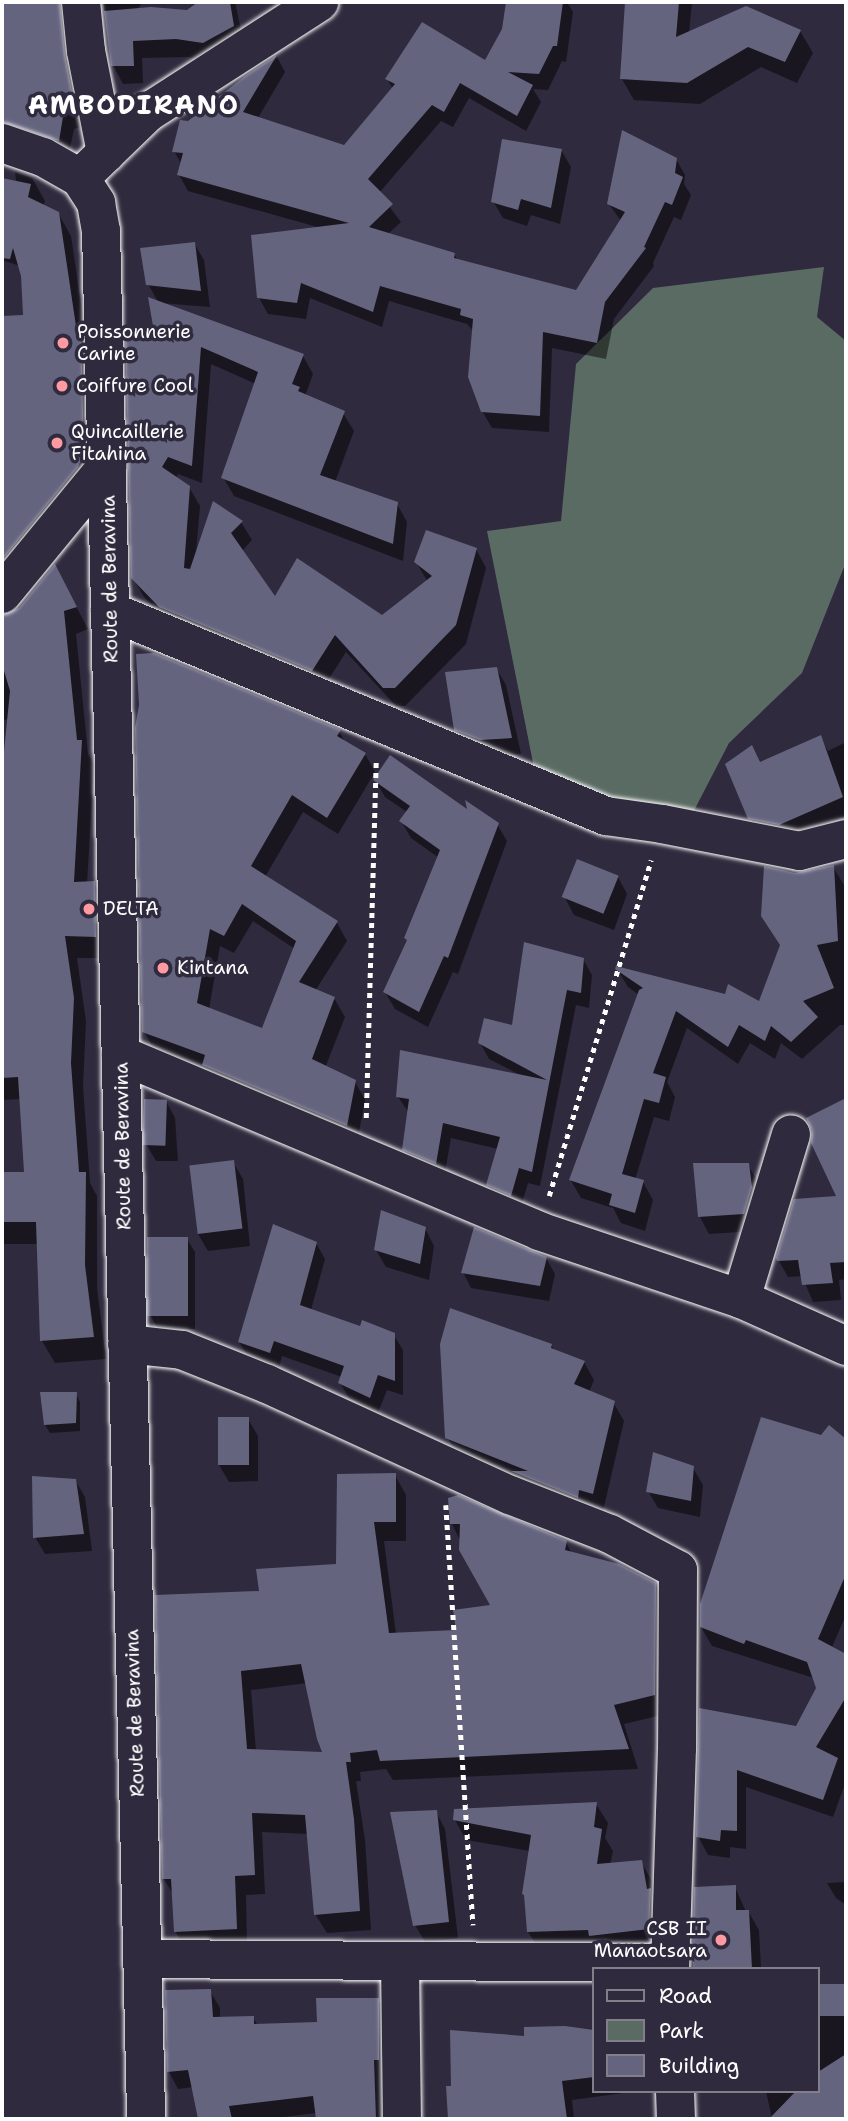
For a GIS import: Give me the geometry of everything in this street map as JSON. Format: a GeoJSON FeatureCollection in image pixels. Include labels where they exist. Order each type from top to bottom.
{"type":"FeatureCollection","features":[{"type":"Feature","properties":{"kind":"street"},"geometry":{"type":"LineString","coordinates":[[81,2],[93,166]]}},
{"type":"Feature","properties":{"kind":"street"},"geometry":{"type":"LineString","coordinates":[[93,166],[147,113],[319,2]]}},
{"type":"Feature","properties":{"kind":"street"},"geometry":{"type":"LineString","coordinates":[[2,143],[43,157],[93,166]]}},
{"type":"Feature","properties":{"kind":"street","name":"Route de Beravina"},"geometry":{"type":"LineString","coordinates":[[93,166],[101,231],[146,2119]]}},
{"type":"Feature","properties":{"kind":"street"},"geometry":{"type":"LineString","coordinates":[[2,594],[107,466]]}},
{"type":"Feature","properties":{"kind":"street"},"geometry":{"type":"LineString","coordinates":[[110,611],[606,816],[662,824],[799,851],[846,839]]}},
{"type":"Feature","properties":{"kind":"street"},"geometry":{"type":"LineString","coordinates":[[121,1055],[539,1231],[741,1299],[846,1346]]}},
{"type":"Feature","properties":{"kind":"street"},"geometry":{"type":"LineString","coordinates":[[741,1299],[791,1134]]}},
{"type":"Feature","properties":{"kind":"street"},"geometry":{"type":"LineString","coordinates":[[127,1344],[183,1350],[267,1384],[444,1466],[610,1534],[678,1570],[677,1748],[670,1966],[476,1961],[142,1959]]}},
{"type":"Feature","properties":{"kind":"street"},"geometry":{"type":"LineString","coordinates":[[400,1961],[402,2119]]}},
{"type":"Feature","properties":{"kind":"street"},"geometry":{"type":"LineString","coordinates":[[675,2093],[676,2119]]}},
{"type":"Feature","properties":{"kind":"path"},"geometry":{"type":"LineString","coordinates":[[365,1157],[377,721]]}},
{"type":"Feature","properties":{"kind":"path"},"geometry":{"type":"LineString","coordinates":[[539,1231],[662,824]]}},
{"type":"Feature","properties":{"kind":"path"},"geometry":{"type":"LineString","coordinates":[[444,1466],[451,1609],[476,1961]]}},
{"type":"Feature","properties":{"kind":"green space"},"geometry":{"type":"Polygon","coordinates":[[[824,267],[817,317],[846,341],[846,562],[802,673],[729,743],[684,830],[538,788],[487,531],[561,521],[576,364],[653,288],[824,267]]]}},
{"type":"Feature","properties":{"kind":"building"},"geometry":{"type":"Polygon","coordinates":[[[2,2],[60,2],[65,55],[75,108],[64,111],[59,141],[2,122],[2,2]]]}},
{"type":"Feature","properties":{"kind":"building"},"geometry":{"type":"Polygon","coordinates":[[[198,2],[230,2],[234,26],[203,43],[176,39],[133,41],[134,66],[111,66],[104,11],[151,7],[187,10],[198,2]]]}},
{"type":"Feature","properties":{"kind":"building"},"geometry":{"type":"Polygon","coordinates":[[[506,2],[563,2],[557,46],[553,46],[539,74],[508,72],[533,85],[517,116],[460,83],[444,112],[432,105],[368,179],[393,204],[369,227],[455,253],[454,258],[576,290],[625,212],[607,204],[622,130],[677,158],[675,173],[683,177],[672,205],[665,202],[644,247],[646,248],[605,302],[597,343],[543,332],[540,416],[481,412],[468,377],[473,319],[460,315],[461,309],[380,286],[373,312],[301,283],[297,303],[257,298],[251,235],[349,223],[177,175],[183,153],[172,152],[180,120],[188,121],[245,76],[277,55],[243,112],[344,145],[395,84],[385,79],[422,22],[485,60],[502,29],[506,2]]]}},
{"type":"Feature","properties":{"kind":"building"},"geometry":{"type":"Polygon","coordinates":[[[625,2],[679,2],[676,37],[746,6],[801,30],[785,62],[748,47],[687,83],[620,79],[625,2]]]}},
{"type":"Feature","properties":{"kind":"building"},"geometry":{"type":"Polygon","coordinates":[[[502,139],[562,149],[551,208],[521,199],[518,210],[491,202],[502,139]]]}},
{"type":"Feature","properties":{"kind":"building"},"geometry":{"type":"Polygon","coordinates":[[[2,178],[31,184],[28,197],[59,212],[76,326],[81,326],[84,453],[78,467],[2,560],[2,316],[23,315],[21,276],[13,248],[10,259],[2,258],[2,178]]]}},
{"type":"Feature","properties":{"kind":"building"},"geometry":{"type":"Polygon","coordinates":[[[195,242],[201,291],[146,285],[140,248],[195,242]]]}},
{"type":"Feature","properties":{"kind":"building"},"geometry":{"type":"Polygon","coordinates":[[[148,297],[304,354],[292,384],[300,387],[298,391],[345,411],[320,475],[398,502],[393,544],[221,478],[258,372],[201,347],[192,466],[168,457],[162,467],[190,486],[184,568],[190,569],[213,501],[243,521],[231,533],[275,596],[297,558],[382,615],[432,576],[414,562],[426,530],[477,548],[456,625],[395,688],[383,688],[335,635],[312,671],[159,607],[131,578],[125,326],[153,326],[148,297]]]}},
{"type":"Feature","properties":{"kind":"building"},"geometry":{"type":"Polygon","coordinates":[[[55,564],[77,607],[64,611],[77,740],[82,740],[74,882],[95,881],[96,937],[65,936],[74,998],[71,1063],[79,1172],[86,1172],[85,1265],[94,1337],[40,1341],[36,1222],[2,1222],[2,1172],[24,1172],[18,1077],[2,1078],[2,772],[10,691],[2,664],[2,615],[19,608],[55,564]]]}},
{"type":"Feature","properties":{"kind":"building"},"geometry":{"type":"Polygon","coordinates":[[[154,653],[341,730],[337,736],[366,753],[327,818],[292,795],[251,866],[338,921],[299,982],[335,997],[312,1059],[356,1080],[347,1126],[202,1065],[205,1055],[142,1032],[135,728],[139,705],[136,654],[154,653]],[[242,904],[224,936],[210,929],[197,1003],[262,1028],[296,941],[242,904]]]}},
{"type":"Feature","properties":{"kind":"building"},"geometry":{"type":"Polygon","coordinates":[[[497,667],[512,738],[480,740],[454,730],[445,672],[497,667]]]}},
{"type":"Feature","properties":{"kind":"building"},"geometry":{"type":"Polygon","coordinates":[[[821,735],[843,797],[779,825],[748,819],[725,764],[752,745],[760,762],[821,735]]]}},
{"type":"Feature","properties":{"kind":"building"},"geometry":{"type":"Polygon","coordinates":[[[390,755],[467,809],[465,800],[499,823],[448,958],[444,956],[419,1012],[383,992],[407,940],[404,938],[440,850],[399,821],[410,806],[373,780],[390,755]]]}},
{"type":"Feature","properties":{"kind":"building"},"geometry":{"type":"Polygon","coordinates":[[[577,859],[619,876],[603,914],[562,897],[577,859]]]}},
{"type":"Feature","properties":{"kind":"building"},"geometry":{"type":"Polygon","coordinates":[[[834,865],[838,941],[817,945],[834,988],[803,1001],[818,1017],[791,1042],[771,1026],[765,1041],[739,1025],[728,1047],[676,1011],[653,1073],[666,1077],[659,1103],[644,1099],[622,1174],[644,1180],[635,1213],[609,1205],[612,1194],[569,1180],[639,990],[643,988],[615,969],[616,966],[725,994],[728,984],[759,1001],[780,945],[761,916],[764,866],[795,873],[834,865]]]}},
{"type":"Feature","properties":{"kind":"building"},"geometry":{"type":"Polygon","coordinates":[[[524,942],[584,958],[581,993],[567,990],[532,1172],[519,1168],[511,1196],[486,1185],[500,1137],[443,1123],[436,1164],[402,1150],[409,1099],[396,1097],[400,1050],[547,1080],[478,1043],[484,1018],[512,1025],[524,942]]]}},
{"type":"Feature","properties":{"kind":"building"},"geometry":{"type":"Polygon","coordinates":[[[846,1098],[846,1262],[830,1263],[833,1283],[802,1285],[798,1260],[777,1261],[776,1258],[794,1199],[836,1196],[811,1143],[812,1130],[806,1118],[846,1098]]]}},
{"type":"Feature","properties":{"kind":"building"},"geometry":{"type":"Polygon","coordinates":[[[144,1099],[167,1100],[165,1146],[142,1145],[144,1099]]]}},
{"type":"Feature","properties":{"kind":"building"},"geometry":{"type":"Polygon","coordinates":[[[234,1160],[242,1228],[198,1234],[189,1165],[234,1160]]]}},
{"type":"Feature","properties":{"kind":"building"},"geometry":{"type":"Polygon","coordinates":[[[693,1163],[749,1163],[752,1187],[744,1214],[698,1217],[693,1163]]]}},
{"type":"Feature","properties":{"kind":"building"},"geometry":{"type":"Polygon","coordinates":[[[381,1210],[426,1227],[420,1264],[374,1250],[381,1210]]]}},
{"type":"Feature","properties":{"kind":"building"},"geometry":{"type":"Polygon","coordinates":[[[273,1224],[317,1242],[300,1305],[360,1326],[362,1320],[395,1333],[395,1381],[378,1375],[370,1398],[338,1383],[344,1366],[274,1341],[270,1353],[238,1342],[273,1224]]]}},
{"type":"Feature","properties":{"kind":"building"},"geometry":{"type":"Polygon","coordinates":[[[474,1227],[547,1257],[540,1286],[461,1273],[474,1227]]]}},
{"type":"Feature","properties":{"kind":"building"},"geometry":{"type":"Polygon","coordinates":[[[147,1237],[188,1237],[188,1316],[147,1316],[147,1237]]]}},
{"type":"Feature","properties":{"kind":"building"},"geometry":{"type":"Polygon","coordinates":[[[450,1308],[552,1344],[551,1348],[585,1361],[574,1384],[615,1401],[593,1494],[579,1490],[578,1498],[511,1471],[528,1471],[445,1438],[440,1344],[450,1308]]]}},
{"type":"Feature","properties":{"kind":"building"},"geometry":{"type":"Polygon","coordinates":[[[40,1392],[77,1392],[76,1423],[44,1425],[40,1392]]]}},
{"type":"Feature","properties":{"kind":"building"},"geometry":{"type":"Polygon","coordinates":[[[218,1417],[249,1417],[249,1465],[218,1465],[218,1417]]]}},
{"type":"Feature","properties":{"kind":"building"},"geometry":{"type":"Polygon","coordinates":[[[761,1417],[821,1435],[829,1425],[846,1439],[846,1574],[818,1639],[846,1654],[846,1697],[816,1747],[838,1758],[823,1800],[737,1770],[737,1831],[721,1830],[720,1841],[696,1837],[699,1708],[796,1726],[816,1688],[807,1662],[746,1640],[744,1644],[700,1627],[700,1604],[761,1417]]]}},
{"type":"Feature","properties":{"kind":"building"},"geometry":{"type":"Polygon","coordinates":[[[653,1452],[694,1466],[691,1501],[646,1492],[653,1452]]]}},
{"type":"Feature","properties":{"kind":"building"},"geometry":{"type":"Polygon","coordinates":[[[396,1473],[396,1522],[374,1522],[389,1633],[456,1630],[453,1610],[490,1605],[459,1550],[460,1524],[450,1524],[448,1498],[458,1495],[567,1541],[565,1550],[619,1564],[656,1583],[655,1695],[614,1705],[629,1749],[380,1761],[377,1750],[350,1753],[351,1762],[346,1762],[354,1819],[360,1911],[314,1915],[305,1815],[252,1813],[255,1875],[235,1876],[237,1929],[174,1932],[171,1879],[162,1879],[155,1595],[259,1591],[256,1569],[336,1564],[337,1474],[396,1473]],[[301,1664],[241,1671],[247,1749],[322,1752],[301,1664]]]}},
{"type":"Feature","properties":{"kind":"building"},"geometry":{"type":"Polygon","coordinates":[[[32,1476],[76,1479],[84,1534],[33,1538],[32,1476]]]}},
{"type":"Feature","properties":{"kind":"building"},"geometry":{"type":"Polygon","coordinates":[[[597,1802],[594,1827],[602,1829],[597,1864],[642,1860],[647,1889],[651,1888],[649,1929],[589,1936],[588,1930],[527,1932],[522,1894],[531,1835],[453,1820],[454,1809],[597,1802]]]}},
{"type":"Feature","properties":{"kind":"building"},"geometry":{"type":"Polygon","coordinates":[[[437,1810],[449,1922],[413,1926],[390,1812],[437,1810]]]}},
{"type":"Feature","properties":{"kind":"building","name":"CSB II Manaotsara"},"geometry":{"type":"Polygon","coordinates":[[[736,1885],[736,1910],[749,1910],[752,1967],[693,1967],[694,1887],[736,1885]]]}},
{"type":"Feature","properties":{"kind":"building"},"geometry":{"type":"Polygon","coordinates":[[[820,1984],[846,1984],[846,2016],[820,2016],[820,1984]]]}},
{"type":"Feature","properties":{"kind":"building"},"geometry":{"type":"Polygon","coordinates":[[[211,1989],[213,2017],[254,2016],[254,2024],[317,2022],[316,1998],[379,1998],[379,2060],[374,2060],[376,2119],[316,2119],[313,2096],[229,2106],[232,2119],[198,2119],[188,2070],[167,2072],[165,1990],[211,1989]]]}},
{"type":"Feature","properties":{"kind":"building"},"geometry":{"type":"Polygon","coordinates":[[[565,2026],[592,2030],[592,2077],[562,2081],[567,2119],[448,2119],[446,2086],[451,2086],[450,2030],[524,2036],[524,2027],[565,2026]]]}},
{"type":"Feature","properties":{"kind":"building"},"geometry":{"type":"Polygon","coordinates":[[[846,2054],[846,2119],[769,2119],[794,2093],[820,2093],[820,2071],[846,2054]]]}},
{"type":"Feature","properties":{"kind":"place","name":"Poissonnerie Carine"},"geometry":{"type":"Point","coordinates":[63,343]}},
{"type":"Feature","properties":{"kind":"place","name":"Coiffure Cool"},"geometry":{"type":"Point","coordinates":[62,386]}},
{"type":"Feature","properties":{"kind":"place","name":"Quincaillerie Fitahina"},"geometry":{"type":"Point","coordinates":[57,443]}},
{"type":"Feature","properties":{"kind":"place","name":"DELTA"},"geometry":{"type":"Point","coordinates":[89,909]}},
{"type":"Feature","properties":{"kind":"place","name":"Kintana"},"geometry":{"type":"Point","coordinates":[163,968]}},
{"type":"Feature","properties":{"kind":"place","name":"CSB II Manaotsara"},"geometry":{"type":"Point","coordinates":[721,1940]}},
{"type":"Feature","properties":{"kind":"district","name":"AMBODIRANO"},"geometry":{"type":"Point","coordinates":[134,105]}}]}
